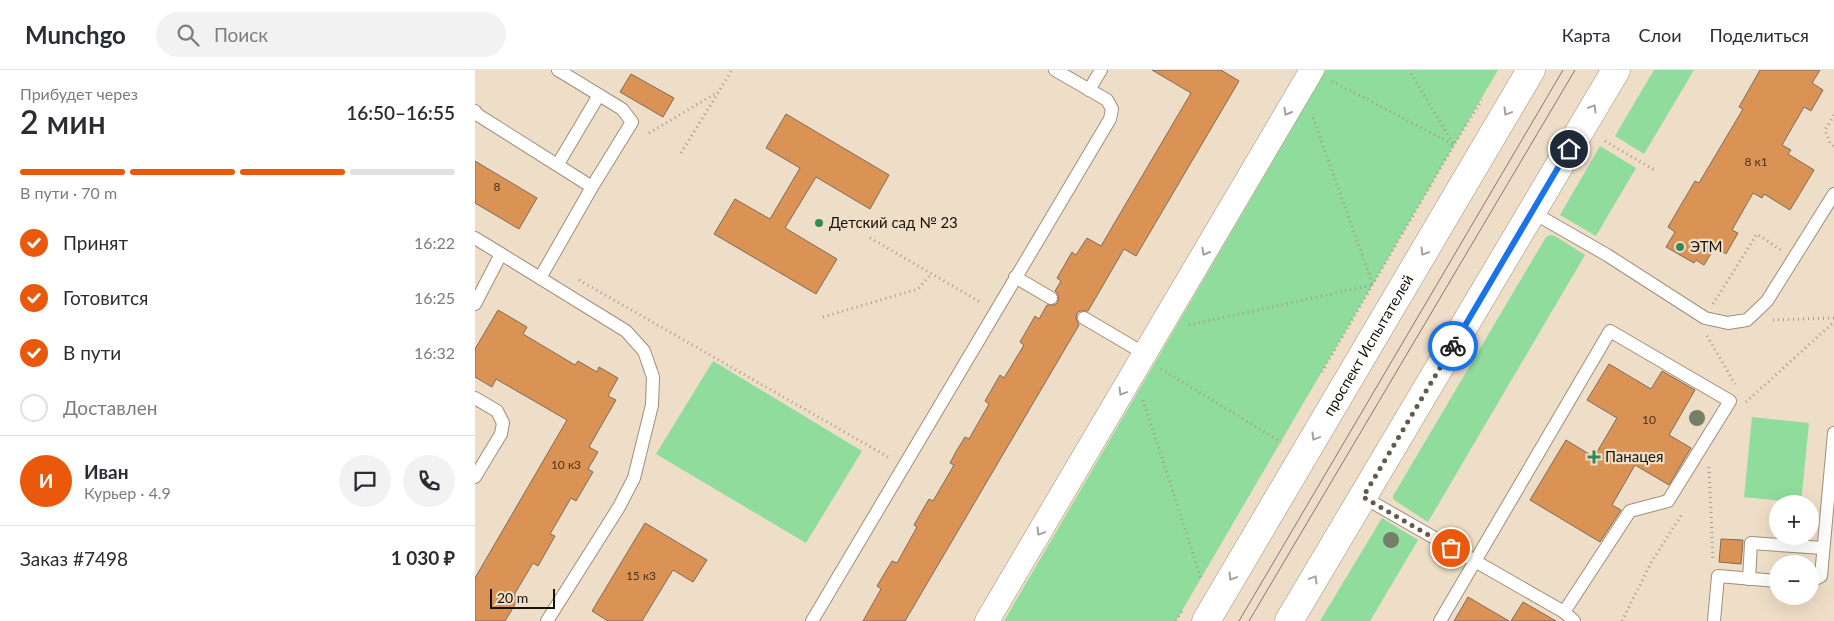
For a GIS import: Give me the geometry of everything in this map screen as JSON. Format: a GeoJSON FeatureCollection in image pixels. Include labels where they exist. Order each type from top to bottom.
{"type":"FeatureCollection","features":[{"type":"Feature","properties":{"kind":"main road","name":"проспект Испытателей"},"geometry":{"type":"LineString","coordinates":[[1207,621],[1531,70]]}},
{"type":"Feature","properties":{"kind":"main road"},"geometry":{"type":"LineString","coordinates":[[1289,621],[1616,70]]}},
{"type":"Feature","properties":{"kind":"street"},"geometry":{"type":"LineString","coordinates":[[987,621],[1150,359],[1317,73]]}},
{"type":"Feature","properties":{"kind":"lane"},"geometry":{"type":"LineString","coordinates":[[540,278],[632,122],[622,109],[558,70]]}},
{"type":"Feature","properties":{"kind":"lane"},"geometry":{"type":"LineString","coordinates":[[812,621],[1110,119],[1112,109],[1107,100],[1055,70]]}},
{"type":"Feature","properties":{"kind":"lane"},"geometry":{"type":"LineString","coordinates":[[1089,90],[1101,70]]}},
{"type":"Feature","properties":{"kind":"lane"},"geometry":{"type":"LineString","coordinates":[[558,164],[599,95]]}},
{"type":"Feature","properties":{"kind":"lane"},"geometry":{"type":"LineString","coordinates":[[475,111],[478,115],[592,187]]}},
{"type":"Feature","properties":{"kind":"lane"},"geometry":{"type":"LineString","coordinates":[[1532,212],[1607,255],[1705,318],[1728,323],[1747,320],[1767,301],[1834,194]]}},
{"type":"Feature","properties":{"kind":"lane"},"geometry":{"type":"LineString","coordinates":[[475,238],[626,331],[644,351],[653,377],[652,405],[634,478],[619,507],[547,621]]}},
{"type":"Feature","properties":{"kind":"lane"},"geometry":{"type":"LineString","coordinates":[[475,304],[501,254]]}},
{"type":"Feature","properties":{"kind":"lane"},"geometry":{"type":"LineString","coordinates":[[1015,277],[1051,298]]}},
{"type":"Feature","properties":{"kind":"lane"},"geometry":{"type":"LineString","coordinates":[[1084,318],[1150,359]]}},
{"type":"Feature","properties":{"kind":"lane"},"geometry":{"type":"LineString","coordinates":[[1440,621],[1610,331],[1729,401],[1668,501],[1631,511],[1564,612]]}},
{"type":"Feature","properties":{"kind":"lane"},"geometry":{"type":"LineString","coordinates":[[475,398],[497,411],[503,422],[501,434],[475,477]]}},
{"type":"Feature","properties":{"kind":"lane"},"geometry":{"type":"LineString","coordinates":[[1819,577],[1821,576],[1834,433]]}},
{"type":"Feature","properties":{"kind":"lane"},"geometry":{"type":"LineString","coordinates":[[1363,497],[1564,612],[1574,621]]}},
{"type":"Feature","properties":{"kind":"lane"},"geometry":{"type":"LineString","coordinates":[[1749,579],[1751,543],[1823,548]]}},
{"type":"Feature","properties":{"kind":"lane"},"geometry":{"type":"LineString","coordinates":[[1714,621],[1718,576],[1769,580]]}},
{"type":"Feature","properties":{"kind":"path"},"geometry":{"type":"LineString","coordinates":[[681,153],[732,70]]}},
{"type":"Feature","properties":{"kind":"path"},"geometry":{"type":"LineString","coordinates":[[1317,73],[1454,145],[1409,70]]}},
{"type":"Feature","properties":{"kind":"path"},"geometry":{"type":"LineString","coordinates":[[649,133],[719,92]]}},
{"type":"Feature","properties":{"kind":"path"},"geometry":{"type":"LineString","coordinates":[[1185,326],[1373,285],[1311,111]]}},
{"type":"Feature","properties":{"kind":"path"},"geometry":{"type":"LineString","coordinates":[[1834,115],[1825,130],[1830,143],[1834,146]]}},
{"type":"Feature","properties":{"kind":"path"},"geometry":{"type":"LineString","coordinates":[[1605,140],[1656,171]]}},
{"type":"Feature","properties":{"kind":"path"},"geometry":{"type":"LineString","coordinates":[[1736,385],[1701,326],[1757,234],[1794,258]]}},
{"type":"Feature","properties":{"kind":"path"},"geometry":{"type":"LineString","coordinates":[[870,238],[995,310]]}},
{"type":"Feature","properties":{"kind":"path"},"geometry":{"type":"LineString","coordinates":[[548,262],[903,466]]}},
{"type":"Feature","properties":{"kind":"path"},"geometry":{"type":"LineString","coordinates":[[823,317],[918,289],[931,274]]}},
{"type":"Feature","properties":{"kind":"path"},"geometry":{"type":"LineString","coordinates":[[1747,320],[1834,318]]}},
{"type":"Feature","properties":{"kind":"path"},"geometry":{"type":"LineString","coordinates":[[1741,410],[1746,402],[1834,322]]}},
{"type":"Feature","properties":{"kind":"path"},"geometry":{"type":"LineString","coordinates":[[1150,359],[1281,442]]}},
{"type":"Feature","properties":{"kind":"path"},"geometry":{"type":"LineString","coordinates":[[1741,394],[1746,402]]}},
{"type":"Feature","properties":{"kind":"path"},"geometry":{"type":"LineString","coordinates":[[1143,400],[1201,578]]}},
{"type":"Feature","properties":{"kind":"path"},"geometry":{"type":"LineString","coordinates":[[1709,434],[1711,558],[1718,576]]}},
{"type":"Feature","properties":{"kind":"path"},"geometry":{"type":"LineString","coordinates":[[1704,477],[1714,460]]}},
{"type":"Feature","properties":{"kind":"path"},"geometry":{"type":"LineString","coordinates":[[1622,621],[1652,561],[1683,511]]}},
{"type":"Feature","properties":{"kind":"green space"},"geometry":{"type":"Polygon","coordinates":[[[1326,70],[1498,70],[1176,621],[1004,621],[1326,70]]]}},
{"type":"Feature","properties":{"kind":"green space"},"geometry":{"type":"Polygon","coordinates":[[[1654,70],[1694,70],[1644,154],[1615,136],[1654,70]]]}},
{"type":"Feature","properties":{"kind":"green space"},"geometry":{"type":"Polygon","coordinates":[[[1600,146],[1636,168],[1596,236],[1560,215],[1600,146]]]}},
{"type":"Feature","properties":{"kind":"green space"},"geometry":{"type":"Polygon","coordinates":[[[1550,235],[1555,236],[1585,255],[1428,522],[1394,500],[1393,496],[1546,237],[1550,235]]]}},
{"type":"Feature","properties":{"kind":"green space"},"geometry":{"type":"Polygon","coordinates":[[[713,361],[862,451],[806,543],[656,454],[713,361]]]}},
{"type":"Feature","properties":{"kind":"green space"},"geometry":{"type":"Polygon","coordinates":[[[1752,417],[1809,423],[1802,495],[1769,495],[1769,500],[1744,497],[1752,417]]]}},
{"type":"Feature","properties":{"kind":"green space"},"geometry":{"type":"Polygon","coordinates":[[[1382,518],[1418,540],[1370,621],[1320,621],[1382,518]]]}},
{"type":"Feature","properties":{"kind":"building"},"geometry":{"type":"Polygon","coordinates":[[[1152,70],[1221,70],[1239,81],[1136,256],[1124,249],[1088,311],[1077,313],[1076,318],[1079,325],[905,621],[863,621],[881,589],[877,586],[892,561],[897,563],[917,527],[914,525],[929,499],[933,501],[954,465],[950,463],[957,450],[965,437],[969,439],[989,404],[985,401],[1000,375],[1004,378],[1024,345],[1020,342],[1035,316],[1039,319],[1047,305],[1055,305],[1058,302],[1058,294],[1055,291],[1061,281],[1057,278],[1072,252],[1076,255],[1087,238],[1101,246],[1191,93],[1152,70]]]}},
{"type":"Feature","properties":{"kind":"building"},"geometry":{"type":"Polygon","coordinates":[[[1760,70],[1820,70],[1812,83],[1823,90],[1811,111],[1804,107],[1782,145],[1791,150],[1788,154],[1814,170],[1790,210],[1764,194],[1762,198],[1753,193],[1732,230],[1738,233],[1726,254],[1715,247],[1704,265],[1696,260],[1694,263],[1666,247],[1675,232],[1668,227],[1695,181],[1699,183],[1743,109],[1739,107],[1760,70]]]}},
{"type":"Feature","properties":{"kind":"building"},"geometry":{"type":"Polygon","coordinates":[[[631,74],[674,98],[663,117],[620,92],[631,74]]]}},
{"type":"Feature","properties":{"kind":"building"},"geometry":{"type":"Polygon","coordinates":[[[786,114],[889,175],[870,209],[816,177],[785,228],[837,259],[816,294],[714,234],[735,199],[770,219],[800,168],[766,148],[786,114]]]}},
{"type":"Feature","properties":{"kind":"building"},"geometry":{"type":"Polygon","coordinates":[[[475,161],[537,198],[519,229],[475,203],[475,161]]]}},
{"type":"Feature","properties":{"kind":"building"},"geometry":{"type":"Polygon","coordinates":[[[498,310],[527,327],[523,334],[575,365],[578,361],[597,372],[599,367],[618,378],[608,396],[616,400],[589,447],[598,452],[588,469],[593,472],[576,501],[571,498],[550,534],[555,536],[538,566],[533,563],[514,595],[519,598],[505,621],[475,621],[475,578],[567,420],[496,379],[492,387],[475,377],[475,349],[498,310]]]}},
{"type":"Feature","properties":{"kind":"building"},"geometry":{"type":"Polygon","coordinates":[[[1609,364],[1651,389],[1662,371],[1695,390],[1669,435],[1691,448],[1669,485],[1635,465],[1612,505],[1621,510],[1600,542],[1530,500],[1566,440],[1594,457],[1617,418],[1587,400],[1609,364]]]}},
{"type":"Feature","properties":{"kind":"building"},"geometry":{"type":"Polygon","coordinates":[[[645,523],[707,560],[693,582],[673,570],[642,621],[608,621],[592,611],[645,523]]]}},
{"type":"Feature","properties":{"kind":"building"},"geometry":{"type":"Polygon","coordinates":[[[1721,539],[1743,540],[1741,564],[1719,562],[1721,539]]]}},
{"type":"Feature","properties":{"kind":"building"},"geometry":{"type":"Polygon","coordinates":[[[1468,597],[1509,621],[1454,621],[1468,597]]]}},
{"type":"Feature","properties":{"kind":"building"},"geometry":{"type":"Polygon","coordinates":[[[1523,602],[1556,621],[1511,621],[1523,602]]]}},
{"type":"Feature","properties":{"kind":"tram line"},"geometry":{"type":"LineString","coordinates":[[1239,621],[1563,70]]}},
{"type":"Feature","properties":{"kind":"tram line"},"geometry":{"type":"LineString","coordinates":[[1249,621],[1575,70]]}},
{"type":"Feature","properties":{"kind":"way so far"},"geometry":{"type":"LineString","coordinates":[[1451,548],[1363,497],[1453,346]]}},
{"type":"Feature","properties":{"kind":"place","name":"Детский сад № 23"},"geometry":{"type":"Point","coordinates":[819,223]}},
{"type":"Feature","properties":{"kind":"place","name":"ЭТМ"},"geometry":{"type":"Point","coordinates":[1680,247]}},
{"type":"Feature","properties":{"kind":"place","name":"Панацея"},"geometry":{"type":"Point","coordinates":[1594,457]}},
{"type":"Feature","properties":{"kind":"route"},"geometry":{"type":"LineString","coordinates":[[1453,346],[1569,149]]}}]}
